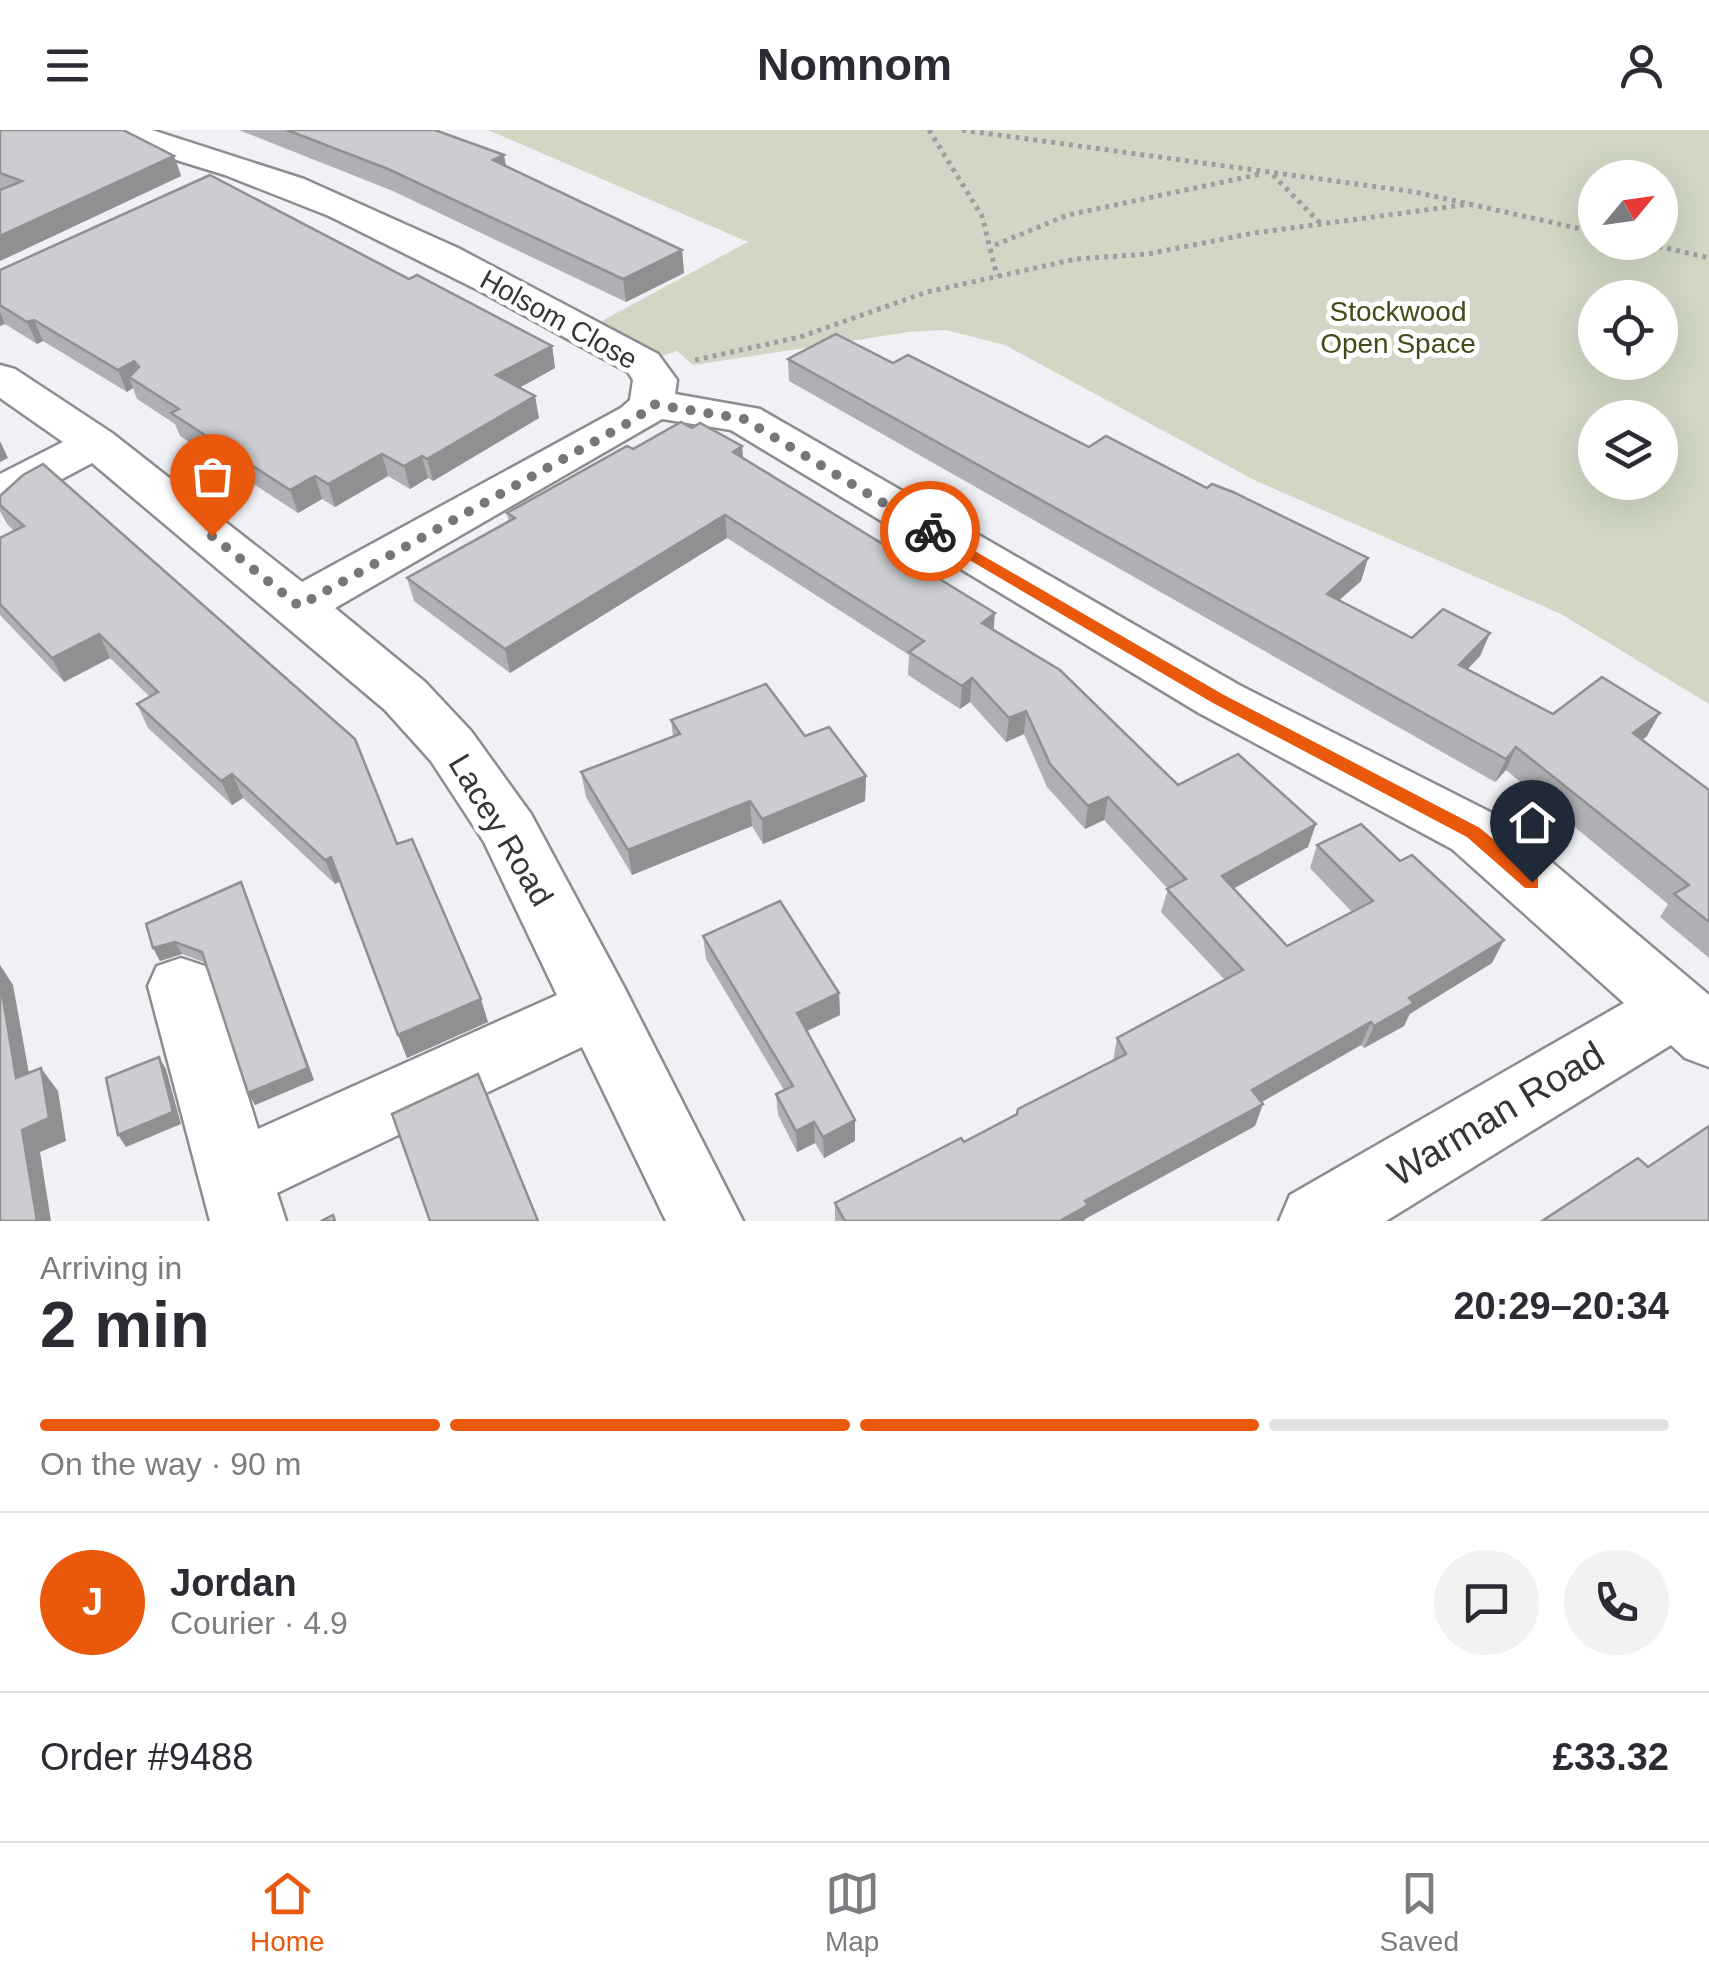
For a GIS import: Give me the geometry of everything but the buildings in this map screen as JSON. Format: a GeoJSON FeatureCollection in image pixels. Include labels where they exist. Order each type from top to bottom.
{"type":"FeatureCollection","features":[{"type":"Feature","properties":{"kind":"street","name":"Holsom Close"},"geometry":{"type":"LineString","coordinates":[[114,130],[238,167],[446,256],[648,383],[637,418],[299,606]]}},
{"type":"Feature","properties":{"kind":"street"},"geometry":{"type":"LineString","coordinates":[[187,191],[238,167]]}},
{"type":"Feature","properties":{"kind":"street","name":"Lacey Road"},"geometry":{"type":"LineString","coordinates":[[0,378],[96,443],[299,606],[405,696],[470,770],[509,831],[705,1221]]}},
{"type":"Feature","properties":{"kind":"street"},"geometry":{"type":"LineString","coordinates":[[648,383],[744,419],[1201,689],[1474,832],[1693,1022]]}},
{"type":"Feature","properties":{"kind":"street"},"geometry":{"type":"LineString","coordinates":[[0,493],[96,443]]}},
{"type":"Feature","properties":{"kind":"street"},"geometry":{"type":"LineString","coordinates":[[181,986],[242,1198],[600,1007]]}},
{"type":"Feature","properties":{"kind":"street","name":"Warman Road"},"geometry":{"type":"LineString","coordinates":[[1316,1221],[1693,1022]]}},
{"type":"Feature","properties":{"kind":"path"},"geometry":{"type":"LineString","coordinates":[[929,130],[974,192],[995,245],[997,276]]}},
{"type":"Feature","properties":{"kind":"path"},"geometry":{"type":"LineString","coordinates":[[962,130],[1415,192],[1578,228]]}},
{"type":"Feature","properties":{"kind":"path"},"geometry":{"type":"LineString","coordinates":[[995,245],[1068,214],[1270,172]]}},
{"type":"Feature","properties":{"kind":"path"},"geometry":{"type":"LineString","coordinates":[[1270,172],[1320,224]]}},
{"type":"Feature","properties":{"kind":"path"},"geometry":{"type":"LineString","coordinates":[[648,383],[683,352],[695,360],[800,337],[928,292],[997,276],[1076,259],[1148,254],[1320,224],[1470,204]]}},
{"type":"Feature","properties":{"kind":"path"},"geometry":{"type":"LineString","coordinates":[[1678,251],[1709,258]]}},
{"type":"Feature","properties":{"kind":"green space","name":"Stockwood Open Space"},"geometry":{"type":"Polygon","coordinates":[[[488,130],[1709,130],[1709,704],[1561,614],[1254,480],[1005,345],[946,330],[909,332],[693,365],[677,351],[658,357],[598,323],[748,242],[488,130]]]}},
{"type":"Feature","properties":{"kind":"way so far"},"geometry":{"type":"LineString","coordinates":[[212,536],[299,606],[637,418],[652,404],[744,419],[930,531]]}},
{"type":"Feature","properties":{"kind":"route"},"geometry":{"type":"LineString","coordinates":[[930,531],[1218,699],[1474,832],[1532,882]]}}]}
